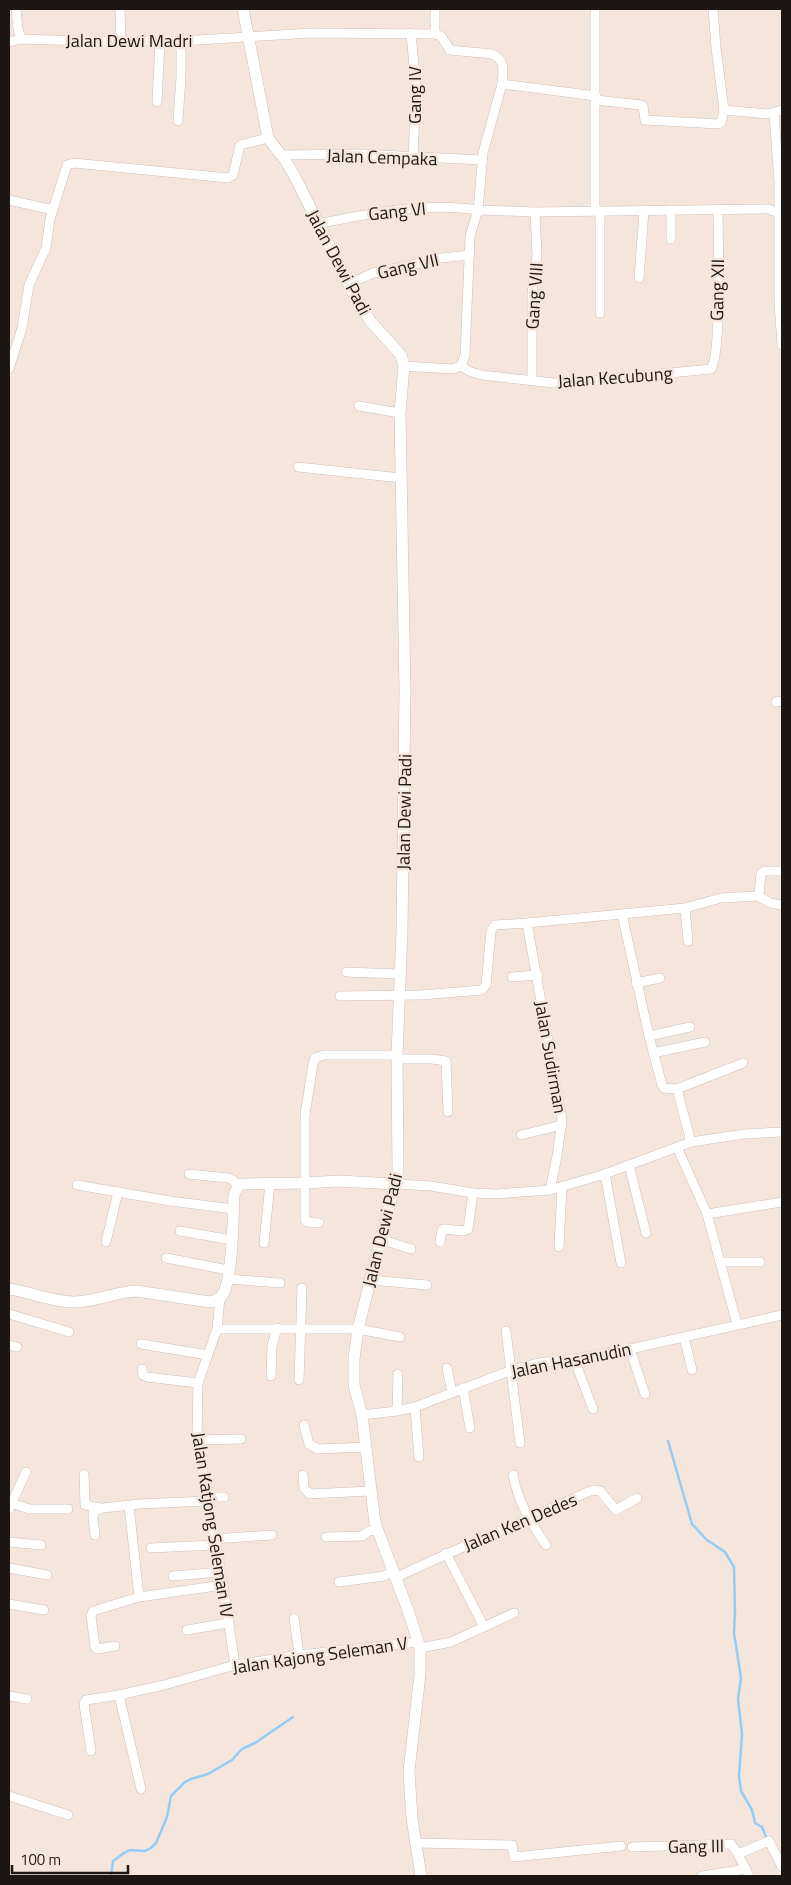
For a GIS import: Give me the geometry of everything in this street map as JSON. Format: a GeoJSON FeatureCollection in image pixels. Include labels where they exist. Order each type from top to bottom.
{"type":"FeatureCollection","features":[{"type":"Feature","properties":{"kind":"street"},"geometry":{"type":"LineString","coordinates":[[16,9],[18,29],[22,39]]}},
{"type":"Feature","properties":{"kind":"street"},"geometry":{"type":"LineString","coordinates":[[120,9],[121,41]]}},
{"type":"Feature","properties":{"kind":"street","name":"Jalan Dewi Padi"},"geometry":{"type":"LineString","coordinates":[[244,9],[268,138],[294,175],[354,297],[371,322],[401,355],[404,366],[400,413],[405,690],[402,932],[397,1057],[398,1171],[358,1329],[354,1359],[354,1385],[362,1415],[370,1491],[377,1530],[419,1645]]}},
{"type":"Feature","properties":{"kind":"street"},"geometry":{"type":"LineString","coordinates":[[404,366],[453,369],[461,366],[465,355],[472,229],[478,210],[482,160],[502,84],[503,67],[502,61],[498,56],[450,50],[440,36],[435,34],[435,9]]}},
{"type":"Feature","properties":{"kind":"street"},"geometry":{"type":"LineString","coordinates":[[595,9],[600,313]]}},
{"type":"Feature","properties":{"kind":"street"},"geometry":{"type":"LineString","coordinates":[[502,84],[643,106],[645,120],[721,123],[724,110],[713,9]]}},
{"type":"Feature","properties":{"kind":"street","name":"Jalan Dewi Madri"},"geometry":{"type":"LineString","coordinates":[[9,42],[22,39],[181,41],[312,33],[435,34]]}},
{"type":"Feature","properties":{"kind":"street","name":"Gang IV"},"geometry":{"type":"LineString","coordinates":[[411,33],[416,88],[414,156]]}},
{"type":"Feature","properties":{"kind":"street"},"geometry":{"type":"LineString","coordinates":[[157,102],[160,41]]}},
{"type":"Feature","properties":{"kind":"street"},"geometry":{"type":"LineString","coordinates":[[178,121],[181,41]]}},
{"type":"Feature","properties":{"kind":"street"},"geometry":{"type":"LineString","coordinates":[[724,110],[766,114],[778,112],[782,345]]}},
{"type":"Feature","properties":{"kind":"street"},"geometry":{"type":"LineString","coordinates":[[9,369],[22,328],[29,285],[46,248],[53,210],[67,165],[74,163],[228,178],[233,175],[240,145],[268,138]]}},
{"type":"Feature","properties":{"kind":"street","name":"Jalan Cempaka"},"geometry":{"type":"LineString","coordinates":[[282,156],[359,154],[482,160]]}},
{"type":"Feature","properties":{"kind":"street"},"geometry":{"type":"LineString","coordinates":[[9,200],[53,210]]}},
{"type":"Feature","properties":{"kind":"street","name":"Gang VI"},"geometry":{"type":"LineString","coordinates":[[318,224],[368,213],[430,207],[535,212],[768,209],[780,218]]}},
{"type":"Feature","properties":{"kind":"street"},"geometry":{"type":"LineString","coordinates":[[671,210],[671,239]]}},
{"type":"Feature","properties":{"kind":"street","name":"Gang XII"},"geometry":{"type":"LineString","coordinates":[[711,369],[714,361],[717,326],[718,210]]}},
{"type":"Feature","properties":{"kind":"street"},"geometry":{"type":"LineString","coordinates":[[639,278],[644,211]]}},
{"type":"Feature","properties":{"kind":"street","name":"Gang VIII"},"geometry":{"type":"LineString","coordinates":[[532,380],[532,293],[537,256],[535,212]]}},
{"type":"Feature","properties":{"kind":"street","name":"Gang VII"},"geometry":{"type":"LineString","coordinates":[[348,284],[373,273],[417,264],[427,259],[470,255]]}},
{"type":"Feature","properties":{"kind":"street","name":"Jalan Kecubung"},"geometry":{"type":"LineString","coordinates":[[461,366],[471,372],[482,375],[553,382],[576,382],[711,369]]}},
{"type":"Feature","properties":{"kind":"street"},"geometry":{"type":"LineString","coordinates":[[359,406],[400,413]]}},
{"type":"Feature","properties":{"kind":"street"},"geometry":{"type":"LineString","coordinates":[[298,467],[401,478]]}},
{"type":"Feature","properties":{"kind":"street"},"geometry":{"type":"LineString","coordinates":[[759,896],[761,873],[765,871],[782,871]]}},
{"type":"Feature","properties":{"kind":"street"},"geometry":{"type":"LineString","coordinates":[[340,996],[399,996],[482,990],[486,985],[492,927],[494,925],[685,908],[721,898],[759,896],[770,903],[782,905]]}},
{"type":"Feature","properties":{"kind":"street"},"geometry":{"type":"LineString","coordinates":[[685,908],[688,941]]}},
{"type":"Feature","properties":{"kind":"street"},"geometry":{"type":"LineString","coordinates":[[622,914],[648,1036],[664,1088],[677,1089],[743,1063]]}},
{"type":"Feature","properties":{"kind":"street","name":"Jalan Sudirman"},"geometry":{"type":"LineString","coordinates":[[528,923],[562,1126],[550,1190]]}},
{"type":"Feature","properties":{"kind":"street"},"geometry":{"type":"LineString","coordinates":[[346,972],[399,974]]}},
{"type":"Feature","properties":{"kind":"street"},"geometry":{"type":"LineString","coordinates":[[512,977],[538,975]]}},
{"type":"Feature","properties":{"kind":"street"},"geometry":{"type":"LineString","coordinates":[[636,983],[660,978]]}},
{"type":"Feature","properties":{"kind":"street"},"geometry":{"type":"LineString","coordinates":[[648,1036],[690,1027]]}},
{"type":"Feature","properties":{"kind":"street"},"geometry":{"type":"LineString","coordinates":[[653,1054],[704,1042]]}},
{"type":"Feature","properties":{"kind":"street"},"geometry":{"type":"LineString","coordinates":[[319,1223],[306,1221],[305,1183],[305,1115],[312,1064],[315,1058],[324,1055],[397,1057],[446,1061],[448,1112]]}},
{"type":"Feature","properties":{"kind":"street"},"geometry":{"type":"LineString","coordinates":[[677,1089],[692,1142]]}},
{"type":"Feature","properties":{"kind":"street"},"geometry":{"type":"LineString","coordinates":[[522,1135],[562,1126]]}},
{"type":"Feature","properties":{"kind":"street"},"geometry":{"type":"LineString","coordinates":[[9,1290],[74,1302],[136,1291],[210,1302],[220,1298],[228,1275],[234,1195],[238,1186],[242,1184],[338,1181],[431,1186],[473,1193],[496,1194],[550,1190],[605,1174],[692,1142],[744,1134],[782,1134]]}},
{"type":"Feature","properties":{"kind":"street"},"geometry":{"type":"LineString","coordinates":[[678,1147],[708,1214],[737,1324]]}},
{"type":"Feature","properties":{"kind":"street"},"geometry":{"type":"LineString","coordinates":[[629,1165],[646,1232]]}},
{"type":"Feature","properties":{"kind":"street"},"geometry":{"type":"LineString","coordinates":[[189,1174],[228,1178],[233,1180],[238,1186]]}},
{"type":"Feature","properties":{"kind":"street"},"geometry":{"type":"LineString","coordinates":[[605,1174],[621,1263]]}},
{"type":"Feature","properties":{"kind":"street"},"geometry":{"type":"LineString","coordinates":[[264,1243],[270,1184]]}},
{"type":"Feature","properties":{"kind":"street"},"geometry":{"type":"LineString","coordinates":[[77,1185],[170,1201],[233,1209]]}},
{"type":"Feature","properties":{"kind":"street"},"geometry":{"type":"LineString","coordinates":[[559,1247],[562,1187]]}},
{"type":"Feature","properties":{"kind":"street"},"geometry":{"type":"LineString","coordinates":[[106,1242],[118,1192]]}},
{"type":"Feature","properties":{"kind":"street"},"geometry":{"type":"LineString","coordinates":[[440,1242],[442,1230],[444,1229],[463,1231],[468,1229],[473,1193]]}},
{"type":"Feature","properties":{"kind":"street"},"geometry":{"type":"LineString","coordinates":[[708,1214],[782,1202]]}},
{"type":"Feature","properties":{"kind":"street"},"geometry":{"type":"LineString","coordinates":[[180,1231],[232,1240]]}},
{"type":"Feature","properties":{"kind":"street"},"geometry":{"type":"LineString","coordinates":[[380,1239],[412,1249]]}},
{"type":"Feature","properties":{"kind":"street"},"geometry":{"type":"LineString","coordinates":[[166,1258],[228,1275],[280,1283]]}},
{"type":"Feature","properties":{"kind":"street"},"geometry":{"type":"LineString","coordinates":[[722,1262],[760,1262]]}},
{"type":"Feature","properties":{"kind":"street"},"geometry":{"type":"LineString","coordinates":[[370,1280],[427,1285]]}},
{"type":"Feature","properties":{"kind":"street"},"geometry":{"type":"LineString","coordinates":[[299,1380],[302,1288]]}},
{"type":"Feature","properties":{"kind":"street","name":"Jalan Katjong Seleman IV"},"geometry":{"type":"LineString","coordinates":[[220,1298],[216,1329],[198,1383],[197,1440],[214,1542],[221,1572],[235,1665]]}},
{"type":"Feature","properties":{"kind":"street"},"geometry":{"type":"LineString","coordinates":[[9,1314],[69,1332]]}},
{"type":"Feature","properties":{"kind":"street","name":"Jalan Hasanudin"},"geometry":{"type":"LineString","coordinates":[[362,1415],[415,1407],[512,1370],[538,1363],[630,1349],[782,1314]]}},
{"type":"Feature","properties":{"kind":"street"},"geometry":{"type":"LineString","coordinates":[[271,1376],[272,1346],[277,1328]]}},
{"type":"Feature","properties":{"kind":"street"},"geometry":{"type":"LineString","coordinates":[[216,1329],[358,1329],[400,1337]]}},
{"type":"Feature","properties":{"kind":"street"},"geometry":{"type":"LineString","coordinates":[[506,1331],[520,1443]]}},
{"type":"Feature","properties":{"kind":"street"},"geometry":{"type":"LineString","coordinates":[[684,1337],[692,1370]]}},
{"type":"Feature","properties":{"kind":"street"},"geometry":{"type":"LineString","coordinates":[[141,1344],[208,1354]]}},
{"type":"Feature","properties":{"kind":"street"},"geometry":{"type":"LineString","coordinates":[[630,1349],[644,1394]]}},
{"type":"Feature","properties":{"kind":"street"},"geometry":{"type":"LineString","coordinates":[[574,1359],[593,1409]]}},
{"type":"Feature","properties":{"kind":"street"},"geometry":{"type":"LineString","coordinates":[[447,1368],[452,1392]]}},
{"type":"Feature","properties":{"kind":"street"},"geometry":{"type":"LineString","coordinates":[[142,1369],[143,1376],[198,1383]]}},
{"type":"Feature","properties":{"kind":"street"},"geometry":{"type":"LineString","coordinates":[[397,1411],[398,1374]]}},
{"type":"Feature","properties":{"kind":"street"},"geometry":{"type":"LineString","coordinates":[[463,1388],[470,1428]]}},
{"type":"Feature","properties":{"kind":"street"},"geometry":{"type":"LineString","coordinates":[[415,1407],[419,1457]]}},
{"type":"Feature","properties":{"kind":"street"},"geometry":{"type":"LineString","coordinates":[[304,1425],[310,1444],[318,1449],[366,1447]]}},
{"type":"Feature","properties":{"kind":"street"},"geometry":{"type":"LineString","coordinates":[[197,1440],[241,1439]]}},
{"type":"Feature","properties":{"kind":"street"},"geometry":{"type":"LineString","coordinates":[[26,1472],[10,1506],[29,1509],[68,1508]]}},
{"type":"Feature","properties":{"kind":"street"},"geometry":{"type":"LineString","coordinates":[[84,1474],[84,1505],[103,1508],[224,1497]]}},
{"type":"Feature","properties":{"kind":"street"},"geometry":{"type":"LineString","coordinates":[[303,1475],[304,1488],[310,1494],[370,1491]]}},
{"type":"Feature","properties":{"kind":"street"},"geometry":{"type":"LineString","coordinates":[[513,1475],[516,1492],[528,1520],[546,1545]]}},
{"type":"Feature","properties":{"kind":"street","name":"Jalan Ken Dedes"},"geometry":{"type":"LineString","coordinates":[[339,1582],[394,1575],[528,1520],[592,1490],[600,1491],[616,1510],[637,1498]]}},
{"type":"Feature","properties":{"kind":"street"},"geometry":{"type":"LineString","coordinates":[[128,1506],[139,1597]]}},
{"type":"Feature","properties":{"kind":"street"},"geometry":{"type":"LineString","coordinates":[[95,1535],[94,1511],[103,1508]]}},
{"type":"Feature","properties":{"kind":"street"},"geometry":{"type":"LineString","coordinates":[[326,1537],[362,1536],[370,1531],[377,1530]]}},
{"type":"Feature","properties":{"kind":"street"},"geometry":{"type":"LineString","coordinates":[[151,1548],[272,1535]]}},
{"type":"Feature","properties":{"kind":"street"},"geometry":{"type":"LineString","coordinates":[[9,1542],[41,1545]]}},
{"type":"Feature","properties":{"kind":"street"},"geometry":{"type":"LineString","coordinates":[[446,1553],[484,1628]]}},
{"type":"Feature","properties":{"kind":"street"},"geometry":{"type":"LineString","coordinates":[[9,1568],[47,1575]]}},
{"type":"Feature","properties":{"kind":"street"},"geometry":{"type":"LineString","coordinates":[[173,1576],[221,1572]]}},
{"type":"Feature","properties":{"kind":"street"},"geometry":{"type":"LineString","coordinates":[[115,1646],[95,1647],[92,1613],[139,1597],[223,1585]]}},
{"type":"Feature","properties":{"kind":"street"},"geometry":{"type":"LineString","coordinates":[[9,1604],[44,1610]]}},
{"type":"Feature","properties":{"kind":"street","name":"Jalan Kajong Seleman V"},"geometry":{"type":"LineString","coordinates":[[91,1751],[85,1701],[164,1685],[235,1665],[299,1655],[451,1642],[514,1614]]}},
{"type":"Feature","properties":{"kind":"street"},"geometry":{"type":"LineString","coordinates":[[294,1618],[299,1655]]}},
{"type":"Feature","properties":{"kind":"street"},"geometry":{"type":"LineString","coordinates":[[187,1630],[228,1624]]}},
{"type":"Feature","properties":{"kind":"street"},"geometry":{"type":"LineString","coordinates":[[419,1645],[420,1674],[409,1771],[412,1819],[421,1876]]}},
{"type":"Feature","properties":{"kind":"street"},"geometry":{"type":"LineString","coordinates":[[119,1695],[141,1789]]}},
{"type":"Feature","properties":{"kind":"street"},"geometry":{"type":"LineString","coordinates":[[9,1696],[27,1699]]}},
{"type":"Feature","properties":{"kind":"street"},"geometry":{"type":"LineString","coordinates":[[9,1796],[68,1815]]}},
{"type":"Feature","properties":{"kind":"street"},"geometry":{"type":"LineString","coordinates":[[738,1854],[769,1841],[782,1867]]}},
{"type":"Feature","properties":{"kind":"street"},"geometry":{"type":"LineString","coordinates":[[416,1843],[512,1845],[514,1857],[621,1846]]}},
{"type":"Feature","properties":{"kind":"street","name":"Gang III"},"geometry":{"type":"LineString","coordinates":[[632,1847],[731,1844],[747,1872]]}},
{"type":"Feature","properties":{"kind":"street"},"geometry":{"type":"LineString","coordinates":[[702,1876],[747,1872]]}},
{"type":"Feature","properties":{"kind":"waterway"},"geometry":{"type":"LineString","coordinates":[[668,1441],[692,1524],[707,1540],[725,1552],[734,1567],[734,1633],[741,1678],[738,1699],[742,1734],[739,1776],[741,1791],[752,1810],[755,1823],[762,1827],[767,1839]]}},
{"type":"Feature","properties":{"kind":"waterway"},"geometry":{"type":"LineString","coordinates":[[111,1876],[113,1861],[130,1850],[145,1851],[156,1843],[167,1817],[171,1796],[185,1782],[208,1774],[232,1760],[242,1749],[255,1743],[293,1717]]}}]}
